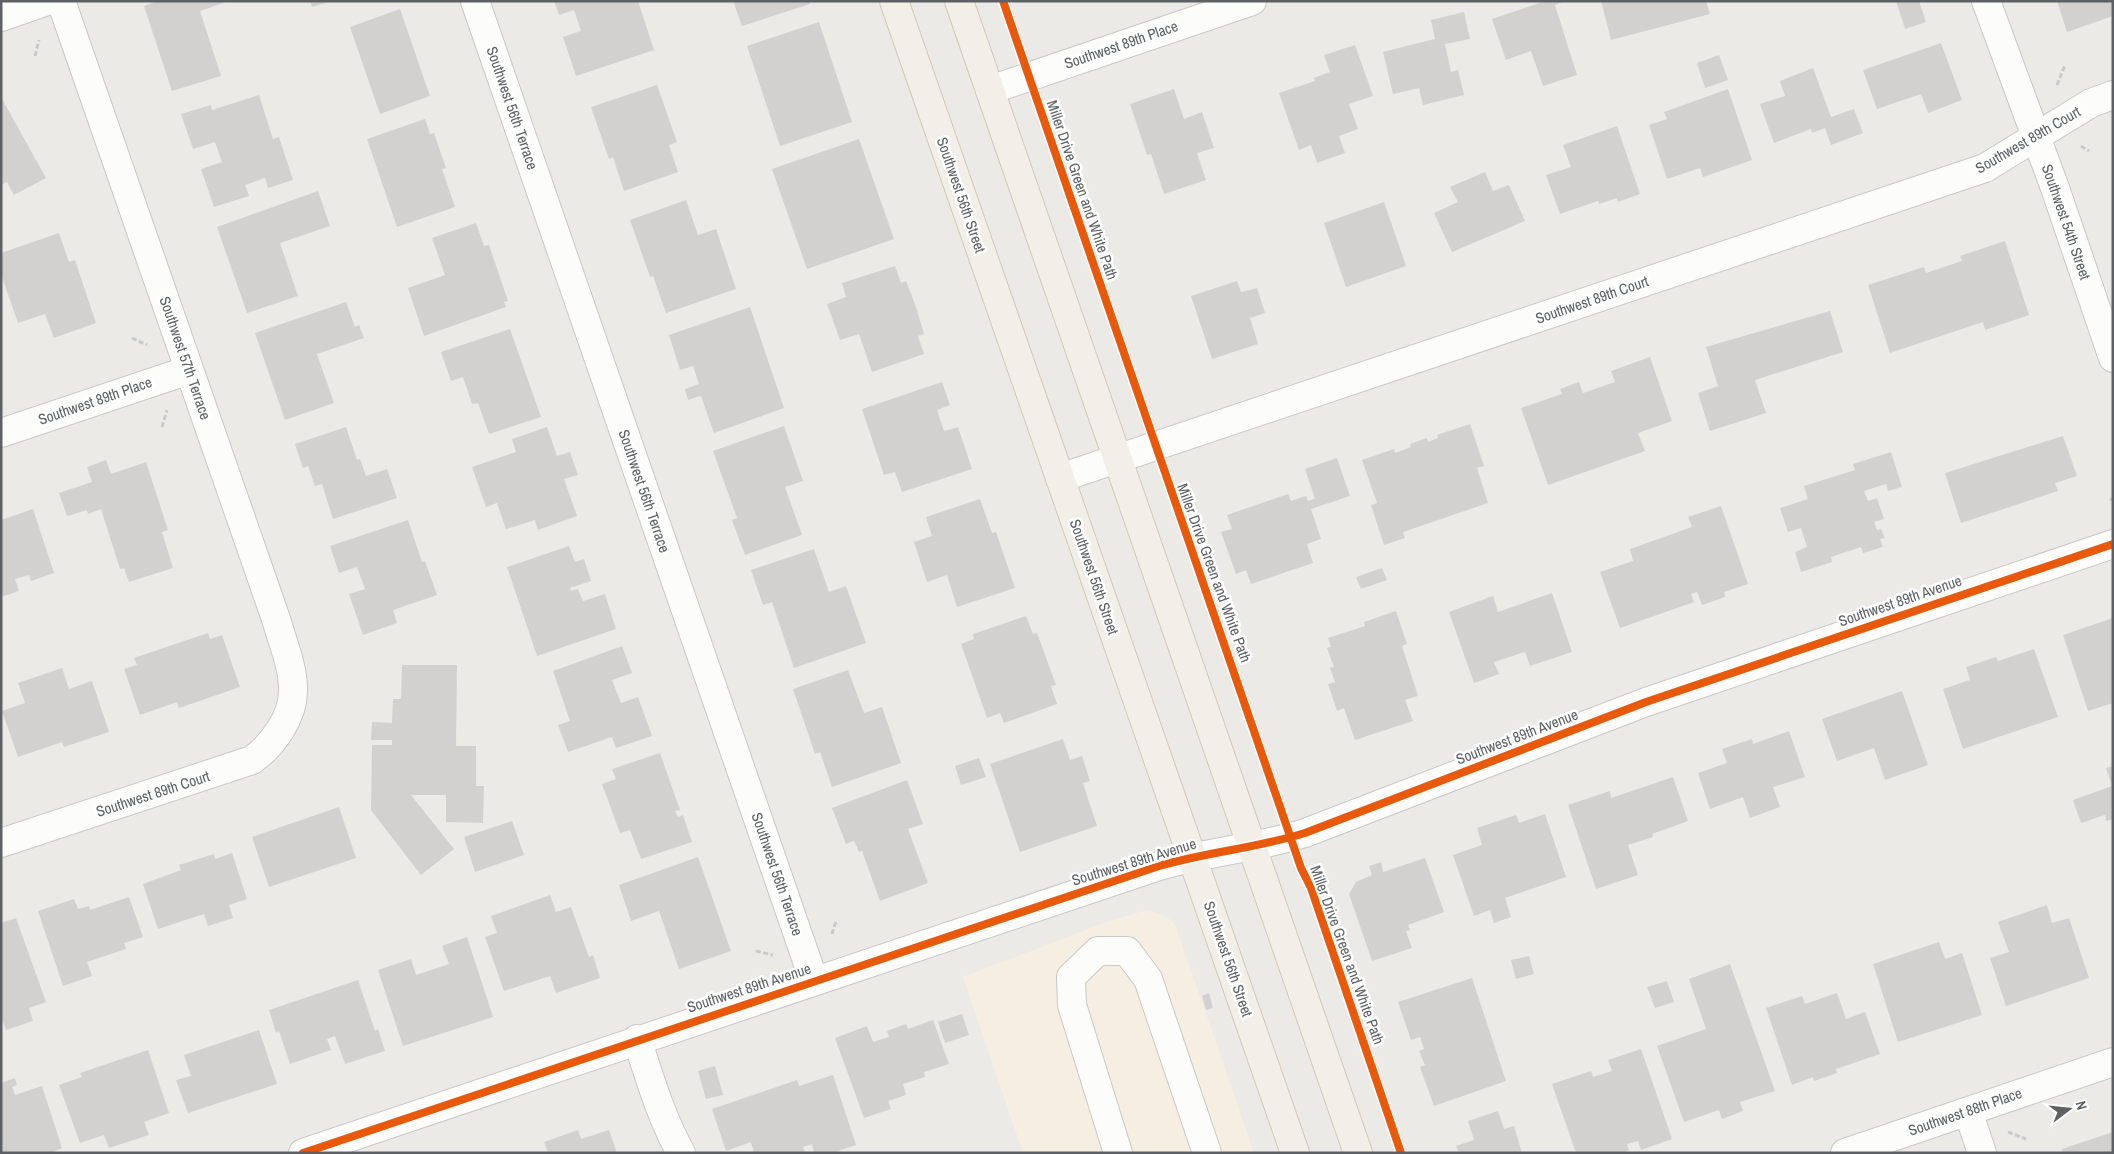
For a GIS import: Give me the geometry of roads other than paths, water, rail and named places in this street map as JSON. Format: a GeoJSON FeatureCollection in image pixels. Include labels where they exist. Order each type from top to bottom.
{"type":"FeatureCollection","features":[{"type":"Feature","properties":{"kind":"main road","name":"Southwest 56th Street"},"geometry":{"type":"LineString","coordinates":[[894,1],[1295,1153]]}},
{"type":"Feature","properties":{"kind":"main road"},"geometry":{"type":"LineString","coordinates":[[959,1],[1254,846],[1358,1153]]}},
{"type":"Feature","properties":{"kind":"street"},"geometry":{"type":"LineString","coordinates":[[1,17],[47,1]]}},
{"type":"Feature","properties":{"kind":"street","name":"Southwest 57th Terrace"},"geometry":{"type":"LineString","coordinates":[[61,1],[277,622],[289,662],[294,690],[286,717]]}},
{"type":"Feature","properties":{"kind":"street","name":"Southwest 56th Terrace"},"geometry":{"type":"LineString","coordinates":[[474,1],[814,981]]}},
{"type":"Feature","properties":{"kind":"street","name":"Southwest 89th Place"},"geometry":{"type":"LineString","coordinates":[[990,90],[1252,1]]}},
{"type":"Feature","properties":{"kind":"street","name":"Southwest 54th Street"},"geometry":{"type":"LineString","coordinates":[[1986,1],[2055,188],[2113,358]]}},
{"type":"Feature","properties":{"kind":"street","name":"Southwest 89th Court"},"geometry":{"type":"LineString","coordinates":[[1060,478],[1985,168],[2091,103],[2113,95]]}},
{"type":"Feature","properties":{"kind":"street","name":"Southwest 89th Place"},"geometry":{"type":"LineString","coordinates":[[1,433],[188,370]]}},
{"type":"Feature","properties":{"kind":"street","name":"Southwest 89th Avenue"},"geometry":{"type":"LineString","coordinates":[[303,1153],[1192,856],[1254,846],[1305,833],[1664,696],[2113,544]]}},
{"type":"Feature","properties":{"kind":"street","name":"Southwest 89th Court"},"geometry":{"type":"LineString","coordinates":[[1,843],[252,760],[272,741],[286,717]]}},
{"type":"Feature","properties":{"kind":"street"},"geometry":{"type":"LineString","coordinates":[[1118,1153],[1072,1005],[1071,977],[1098,951],[1127,951],[1148,979],[1207,1153]]}},
{"type":"Feature","properties":{"kind":"street"},"geometry":{"type":"LineString","coordinates":[[637,1040],[662,1114],[681,1153]]}},
{"type":"Feature","properties":{"kind":"street","name":"Southwest 88th Place"},"geometry":{"type":"LineString","coordinates":[[1845,1153],[2113,1062]]}},
{"type":"Feature","properties":{"kind":"street"},"geometry":{"type":"LineString","coordinates":[[1968,1111],[1982,1153]]}}]}
